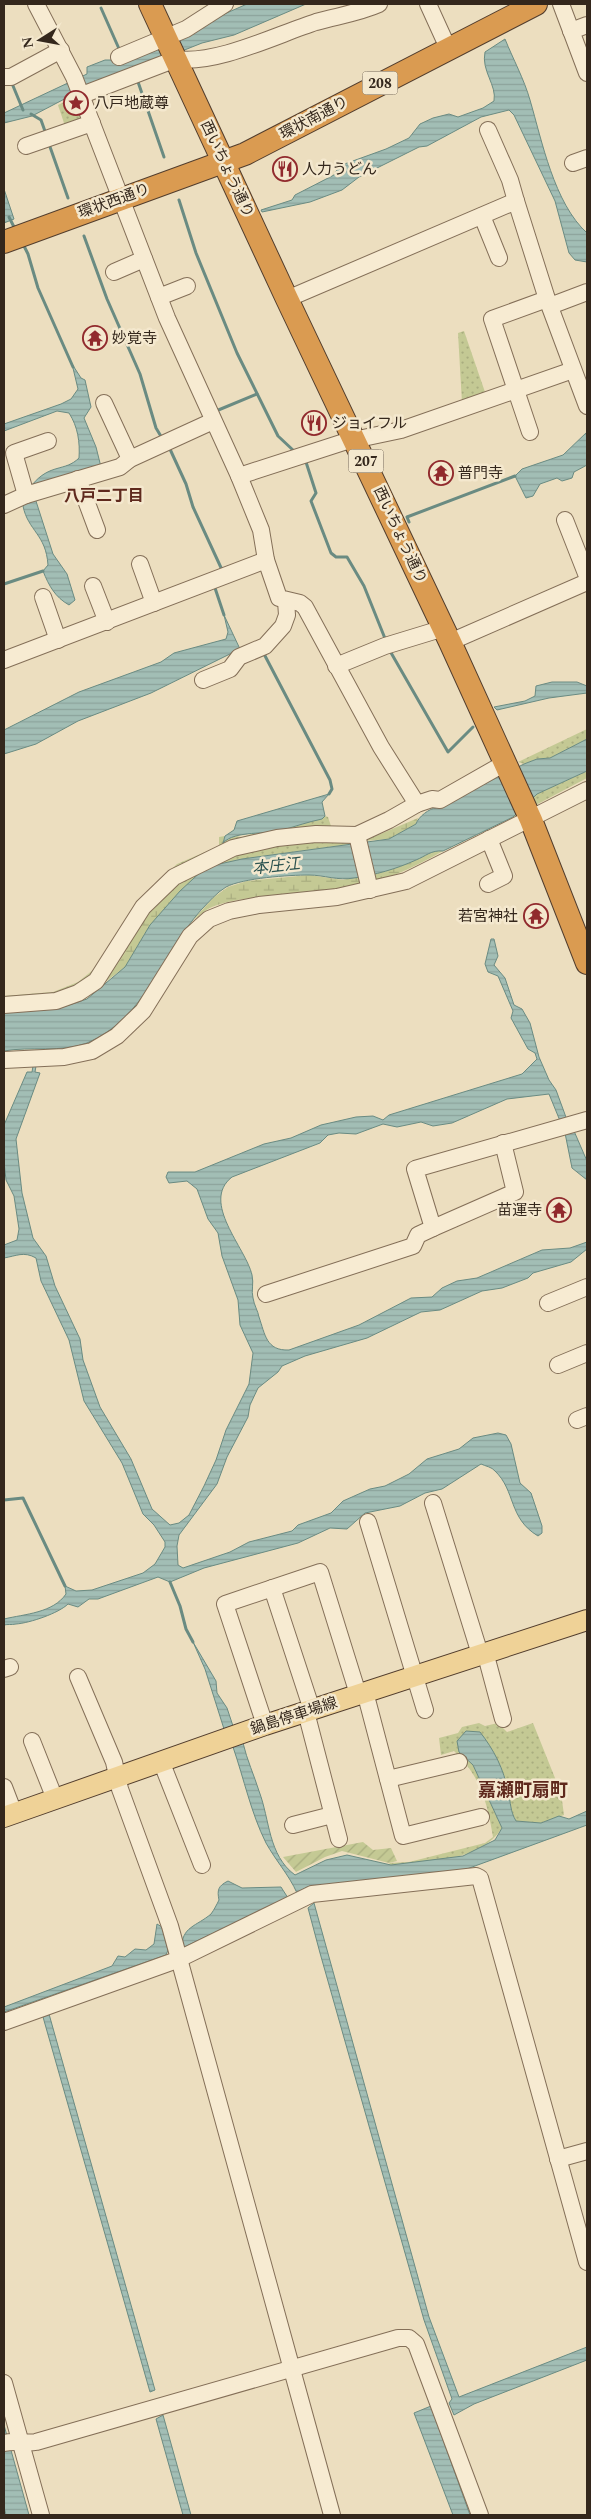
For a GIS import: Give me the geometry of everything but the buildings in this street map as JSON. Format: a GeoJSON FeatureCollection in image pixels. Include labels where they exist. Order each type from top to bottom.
{"type":"FeatureCollection","features":[{"type":"Feature","properties":{"kind":"highway","name":"西いちょう通り"},"geometry":{"type":"LineString","coordinates":[[150,4],[287,299],[356,440],[447,635],[530,820],[587,963]]}},
{"type":"Feature","properties":{"kind":"highway","name":"環状南通り"},"geometry":{"type":"LineString","coordinates":[[224,160],[245,154],[536,4]]}},
{"type":"Feature","properties":{"kind":"highway","name":"環状西通り"},"geometry":{"type":"LineString","coordinates":[[14,238],[224,160]]}},
{"type":"Feature","properties":{"kind":"main road","name":"鍋島停車場線"},"geometry":{"type":"LineString","coordinates":[[9,1815],[265,1725],[587,1620]]}},
{"type":"Feature","properties":{"kind":"street"},"geometry":{"type":"LineString","coordinates":[[36,4],[74,77],[159,297],[239,476],[261,530],[266,560],[279,598],[300,603],[305,608],[381,747],[417,804]]}},
{"type":"Feature","properties":{"kind":"street"},"geometry":{"type":"LineString","coordinates":[[119,57],[186,29],[226,4]]}},
{"type":"Feature","properties":{"kind":"street"},"geometry":{"type":"LineString","coordinates":[[81,95],[176,60],[187,61],[234,51],[318,22],[379,4]]}},
{"type":"Feature","properties":{"kind":"street"},"geometry":{"type":"LineString","coordinates":[[428,4],[448,48]]}},
{"type":"Feature","properties":{"kind":"street"},"geometry":{"type":"LineString","coordinates":[[561,4],[587,73]]}},
{"type":"Feature","properties":{"kind":"street"},"geometry":{"type":"LineString","coordinates":[[571,31],[587,25]]}},
{"type":"Feature","properties":{"kind":"street"},"geometry":{"type":"LineString","coordinates":[[7,77],[60,50]]}},
{"type":"Feature","properties":{"kind":"street"},"geometry":{"type":"LineString","coordinates":[[26,146],[92,124]]}},
{"type":"Feature","properties":{"kind":"street"},"geometry":{"type":"LineString","coordinates":[[488,130],[510,180],[549,302],[587,403]]}},
{"type":"Feature","properties":{"kind":"street"},"geometry":{"type":"LineString","coordinates":[[287,299],[516,201]]}},
{"type":"Feature","properties":{"kind":"street"},"geometry":{"type":"LineString","coordinates":[[482,216],[498,258]]}},
{"type":"Feature","properties":{"kind":"street"},"geometry":{"type":"LineString","coordinates":[[114,272],[144,259]]}},
{"type":"Feature","properties":{"kind":"street"},"geometry":{"type":"LineString","coordinates":[[159,297],[187,286]]}},
{"type":"Feature","properties":{"kind":"street"},"geometry":{"type":"LineString","coordinates":[[530,432],[492,319],[587,292]]}},
{"type":"Feature","properties":{"kind":"street"},"geometry":{"type":"LineString","coordinates":[[239,476],[300,455],[401,430],[573,370]]}},
{"type":"Feature","properties":{"kind":"street"},"geometry":{"type":"LineString","coordinates":[[104,403],[130,458]]}},
{"type":"Feature","properties":{"kind":"street"},"geometry":{"type":"LineString","coordinates":[[4,505],[26,496],[120,467],[130,458],[213,421]]}},
{"type":"Feature","properties":{"kind":"street"},"geometry":{"type":"LineString","coordinates":[[26,496],[14,453],[48,441]]}},
{"type":"Feature","properties":{"kind":"street"},"geometry":{"type":"LineString","coordinates":[[78,479],[97,530]]}},
{"type":"Feature","properties":{"kind":"street"},"geometry":{"type":"LineString","coordinates":[[565,520],[587,576]]}},
{"type":"Feature","properties":{"kind":"street"},"geometry":{"type":"LineString","coordinates":[[4,660],[266,560]]}},
{"type":"Feature","properties":{"kind":"street"},"geometry":{"type":"LineString","coordinates":[[140,564],[154,603]]}},
{"type":"Feature","properties":{"kind":"street"},"geometry":{"type":"LineString","coordinates":[[336,666],[387,646],[447,635],[587,582]]}},
{"type":"Feature","properties":{"kind":"street"},"geometry":{"type":"LineString","coordinates":[[93,586],[107,622]]}},
{"type":"Feature","properties":{"kind":"street"},"geometry":{"type":"LineString","coordinates":[[43,597],[58,640]]}},
{"type":"Feature","properties":{"kind":"street"},"geometry":{"type":"LineString","coordinates":[[202,680],[230,669],[239,657],[262,648],[283,626],[288,615],[286,601]]}},
{"type":"Feature","properties":{"kind":"street"},"geometry":{"type":"LineString","coordinates":[[4,1005],[56,1001],[78,993],[96,981],[143,907],[174,877],[233,848],[277,838],[306,835],[357,835],[390,820],[417,804],[432,799],[440,800],[505,763]]}},
{"type":"Feature","properties":{"kind":"street"},"geometry":{"type":"LineString","coordinates":[[4,1060],[64,1057],[92,1052],[117,1036],[143,1011],[190,936],[210,919],[229,911],[259,905],[337,897],[406,881],[587,790]]}},
{"type":"Feature","properties":{"kind":"street"},"geometry":{"type":"LineString","coordinates":[[357,835],[370,890]]}},
{"type":"Feature","properties":{"kind":"street"},"geometry":{"type":"LineString","coordinates":[[488,884],[504,876],[489,839]]}},
{"type":"Feature","properties":{"kind":"street"},"geometry":{"type":"LineString","coordinates":[[433,1228],[416,1170],[502,1143],[581,1122]]}},
{"type":"Feature","properties":{"kind":"street"},"geometry":{"type":"LineString","coordinates":[[266,1294],[413,1246],[418,1235],[515,1192],[502,1143]]}},
{"type":"Feature","properties":{"kind":"street"},"geometry":{"type":"LineString","coordinates":[[548,1303],[587,1288]]}},
{"type":"Feature","properties":{"kind":"street"},"geometry":{"type":"LineString","coordinates":[[558,1365],[587,1352]]}},
{"type":"Feature","properties":{"kind":"street"},"geometry":{"type":"LineString","coordinates":[[433,1503],[503,1719]]}},
{"type":"Feature","properties":{"kind":"street"},"geometry":{"type":"LineString","coordinates":[[368,1522],[416,1675],[416,1682],[425,1710]]}},
{"type":"Feature","properties":{"kind":"street"},"geometry":{"type":"LineString","coordinates":[[265,1725],[225,1604],[320,1572],[362,1693],[404,1836],[481,1817]]}},
{"type":"Feature","properties":{"kind":"street"},"geometry":{"type":"LineString","coordinates":[[272,1588],[309,1711],[339,1839]]}},
{"type":"Feature","properties":{"kind":"street"},"geometry":{"type":"LineString","coordinates":[[78,1678],[114,1762],[117,1776],[170,1926],[177,1960],[332,2515]]}},
{"type":"Feature","properties":{"kind":"street"},"geometry":{"type":"LineString","coordinates":[[32,1741],[55,1798]]}},
{"type":"Feature","properties":{"kind":"street"},"geometry":{"type":"LineString","coordinates":[[161,1761],[202,1865]]}},
{"type":"Feature","properties":{"kind":"street"},"geometry":{"type":"LineString","coordinates":[[388,1779],[459,1762]]}},
{"type":"Feature","properties":{"kind":"street"},"geometry":{"type":"LineString","coordinates":[[4,1787],[9,1815]]}},
{"type":"Feature","properties":{"kind":"street"},"geometry":{"type":"LineString","coordinates":[[293,1825],[332,1815]]}},
{"type":"Feature","properties":{"kind":"street"},"geometry":{"type":"LineString","coordinates":[[4,2022],[177,1960],[312,1894],[476,1876],[480,1878],[587,2262]]}},
{"type":"Feature","properties":{"kind":"street"},"geometry":{"type":"LineString","coordinates":[[558,2159],[587,2151]]}},
{"type":"Feature","properties":{"kind":"street"},"geometry":{"type":"LineString","coordinates":[[12,2442],[36,2442],[290,2363],[398,2338],[409,2338],[416,2344],[480,2515]]}},
{"type":"Feature","properties":{"kind":"street"},"geometry":{"type":"LineString","coordinates":[[4,2383],[12,2442],[41,2515]]}},
{"type":"Feature","properties":{"kind":"green space"},"geometry":{"type":"Polygon","coordinates":[[[78,95],[89,121],[66,129],[58,105],[78,95]]]}},
{"type":"Feature","properties":{"kind":"green space"},"geometry":{"type":"Polygon","coordinates":[[[464,331],[485,392],[462,403],[458,333],[464,331]]]}},
{"type":"Feature","properties":{"kind":"green space"},"geometry":{"type":"Polygon","coordinates":[[[587,729],[587,739],[550,758],[537,759],[524,764],[518,762],[587,729]]]}},
{"type":"Feature","properties":{"kind":"green space"},"geometry":{"type":"Polygon","coordinates":[[[587,771],[587,778],[513,817],[537,794],[587,771]]]}},
{"type":"Feature","properties":{"kind":"green space"},"geometry":{"type":"Polygon","coordinates":[[[325,816],[328,817],[332,829],[351,844],[242,859],[206,867],[125,953],[104,983],[4,1009],[4,996],[53,992],[78,982],[98,966],[141,898],[177,864],[219,846],[219,837],[225,836],[223,842],[234,836],[242,837],[262,831],[282,830],[325,816]]]}},
{"type":"Feature","properties":{"kind":"green space"},"geometry":{"type":"Polygon","coordinates":[[[418,818],[416,824],[389,839],[364,841],[418,818]]]}},
{"type":"Feature","properties":{"kind":"green space"},"geometry":{"type":"Polygon","coordinates":[[[433,850],[443,851],[406,870],[354,888],[240,900],[209,908],[193,920],[214,897],[228,887],[247,881],[309,875],[343,880],[416,860],[433,850]]]}},
{"type":"Feature","properties":{"kind":"green space"},"geometry":{"type":"Polygon","coordinates":[[[206,867],[180,891],[150,925],[125,967],[104,983],[125,953],[145,917],[163,895],[185,878],[206,867]]]}},
{"type":"Feature","properties":{"kind":"green space"},"geometry":{"type":"Polygon","coordinates":[[[479,1723],[485,1726],[498,1723],[507,1732],[533,1723],[561,1793],[564,1815],[541,1823],[516,1821],[511,1813],[508,1791],[459,1752],[473,1765],[502,1828],[492,1839],[480,1848],[467,1854],[452,1858],[391,1865],[389,1863],[409,1862],[485,1843],[493,1837],[485,1801],[471,1770],[454,1751],[441,1755],[439,1738],[458,1733],[462,1727],[479,1723]]]}},
{"type":"Feature","properties":{"kind":"green space"},"geometry":{"type":"Polygon","coordinates":[[[363,1842],[373,1850],[391,1848],[397,1861],[389,1863],[342,1851],[325,1857],[296,1872],[283,1857],[363,1842]]]}},
{"type":"Feature","properties":{"kind":"water"},"geometry":{"type":"Polygon","coordinates":[[[247,4],[306,4],[234,35],[202,43],[74,94],[32,116],[4,123],[4,113],[87,74],[87,67],[105,60],[120,60],[247,4]]]}},
{"type":"Feature","properties":{"kind":"water"},"geometry":{"type":"Polygon","coordinates":[[[505,39],[528,92],[558,189],[566,205],[587,233],[587,262],[575,260],[569,253],[555,201],[514,115],[509,110],[481,117],[427,146],[419,147],[359,177],[342,190],[310,202],[262,212],[261,210],[292,200],[295,195],[334,175],[339,166],[386,149],[409,138],[420,124],[449,114],[458,117],[483,108],[494,101],[493,89],[485,65],[485,52],[505,39]]]}},
{"type":"Feature","properties":{"kind":"water"},"geometry":{"type":"Polygon","coordinates":[[[4,189],[14,219],[4,223],[4,189]]]}},
{"type":"Feature","properties":{"kind":"water"},"geometry":{"type":"Polygon","coordinates":[[[72,364],[81,378],[85,380],[91,407],[84,418],[96,447],[101,467],[32,485],[45,473],[68,465],[79,458],[78,435],[72,418],[69,413],[57,411],[4,431],[4,424],[71,399],[78,389],[72,364]]]}},
{"type":"Feature","properties":{"kind":"water"},"geometry":{"type":"Polygon","coordinates":[[[587,432],[587,465],[574,472],[572,478],[562,481],[557,478],[540,484],[533,496],[526,498],[515,476],[522,469],[563,455],[587,432]]]}},
{"type":"Feature","properties":{"kind":"water"},"geometry":{"type":"Polygon","coordinates":[[[35,498],[53,554],[67,574],[75,600],[69,605],[53,591],[43,571],[48,565],[47,555],[41,539],[25,514],[23,506],[29,499],[35,498]]]}},
{"type":"Feature","properties":{"kind":"water"},"geometry":{"type":"Polygon","coordinates":[[[224,615],[240,649],[151,693],[78,721],[36,744],[4,754],[4,730],[79,692],[161,662],[174,653],[226,639],[228,632],[224,615]]]}},
{"type":"Feature","properties":{"kind":"water"},"geometry":{"type":"Polygon","coordinates":[[[552,682],[577,682],[587,686],[587,693],[549,698],[497,710],[494,707],[525,701],[535,696],[536,686],[552,682]]]}},
{"type":"Feature","properties":{"kind":"water","name":"本庄江"},"geometry":{"type":"Polygon","coordinates":[[[587,739],[587,771],[537,794],[513,817],[443,851],[432,852],[401,866],[362,877],[342,879],[315,875],[278,876],[243,881],[226,887],[201,910],[187,927],[138,1002],[124,1018],[107,1032],[87,1043],[67,1048],[4,1051],[4,1012],[44,1010],[66,1006],[87,999],[125,967],[150,925],[180,891],[206,867],[242,859],[389,839],[416,824],[424,813],[524,764],[537,759],[550,758],[587,739]]]}},
{"type":"Feature","properties":{"kind":"water"},"geometry":{"type":"Polygon","coordinates":[[[329,794],[322,802],[325,816],[322,819],[276,831],[243,834],[228,839],[223,843],[225,836],[234,830],[237,821],[329,794]]]}},
{"type":"Feature","properties":{"kind":"water"},"geometry":{"type":"Polygon","coordinates":[[[491,939],[494,939],[498,956],[494,965],[505,978],[514,1005],[522,1009],[530,1023],[539,1057],[549,1080],[556,1090],[567,1120],[587,1161],[587,1180],[572,1168],[565,1133],[549,1094],[507,1099],[452,1123],[433,1126],[421,1122],[397,1127],[383,1124],[356,1134],[339,1133],[328,1135],[320,1143],[232,1177],[223,1187],[221,1199],[223,1212],[252,1275],[252,1293],[265,1335],[275,1348],[281,1350],[289,1350],[359,1325],[411,1298],[432,1297],[442,1288],[457,1281],[477,1278],[542,1250],[570,1248],[587,1242],[587,1249],[571,1262],[533,1273],[528,1278],[502,1288],[482,1291],[440,1310],[421,1312],[367,1338],[305,1356],[282,1366],[278,1372],[258,1388],[250,1405],[248,1417],[227,1457],[217,1484],[179,1535],[177,1546],[178,1565],[183,1568],[230,1552],[249,1542],[292,1531],[298,1525],[331,1513],[343,1501],[370,1489],[385,1486],[409,1474],[427,1459],[459,1449],[473,1438],[498,1433],[506,1435],[511,1444],[520,1483],[531,1493],[542,1526],[542,1533],[538,1536],[528,1529],[517,1513],[502,1479],[494,1470],[481,1464],[442,1489],[425,1493],[400,1506],[365,1513],[347,1529],[330,1528],[298,1543],[204,1568],[170,1582],[158,1577],[98,1599],[89,1599],[78,1607],[68,1604],[58,1611],[36,1620],[4,1625],[4,1619],[38,1612],[54,1605],[66,1594],[65,1586],[76,1591],[92,1590],[143,1573],[155,1564],[165,1547],[165,1542],[154,1525],[143,1514],[122,1463],[84,1401],[69,1340],[41,1281],[36,1258],[24,1254],[4,1258],[4,1245],[17,1240],[19,1229],[14,1196],[6,1180],[4,1125],[27,1072],[32,1072],[33,1066],[36,1066],[35,1072],[40,1073],[16,1139],[22,1193],[33,1238],[46,1256],[55,1286],[80,1339],[83,1360],[100,1407],[131,1459],[152,1509],[170,1525],[179,1523],[189,1515],[216,1460],[226,1430],[249,1384],[253,1353],[240,1325],[238,1300],[222,1256],[218,1233],[208,1219],[197,1189],[187,1181],[169,1183],[166,1177],[168,1172],[195,1172],[264,1144],[291,1138],[321,1125],[356,1117],[373,1116],[383,1120],[389,1115],[522,1074],[537,1059],[535,1053],[528,1049],[511,1018],[513,1011],[498,976],[488,972],[485,964],[491,939]]]}},
{"type":"Feature","properties":{"kind":"water"},"geometry":{"type":"Polygon","coordinates":[[[193,1642],[216,1681],[217,1693],[227,1708],[233,1726],[224,1729],[205,1669],[193,1642]]]}},
{"type":"Feature","properties":{"kind":"water"},"geometry":{"type":"Polygon","coordinates":[[[466,1731],[480,1732],[494,1753],[504,1775],[516,1821],[541,1823],[559,1816],[569,1819],[587,1811],[587,1825],[464,1870],[307,1887],[297,1893],[261,1832],[233,1747],[243,1743],[263,1802],[275,1847],[286,1867],[295,1875],[326,1860],[347,1855],[391,1865],[463,1856],[495,1840],[502,1828],[473,1765],[459,1752],[457,1741],[466,1731]]]}},
{"type":"Feature","properties":{"kind":"water"},"geometry":{"type":"Polygon","coordinates":[[[228,1881],[242,1888],[281,1887],[288,1898],[182,1948],[182,1941],[187,1931],[211,1914],[219,1900],[219,1889],[228,1881]]]}},
{"type":"Feature","properties":{"kind":"water"},"geometry":{"type":"Polygon","coordinates":[[[314,1903],[429,2317],[459,2397],[587,2347],[587,2360],[474,2404],[454,2415],[449,2403],[452,2399],[424,2320],[320,1953],[308,1908],[314,1903]]]}},
{"type":"Feature","properties":{"kind":"water"},"geometry":{"type":"Polygon","coordinates":[[[157,1924],[162,1927],[168,1950],[166,1955],[4,2012],[4,2007],[112,1966],[118,1956],[125,1957],[135,1949],[146,1950],[154,1944],[157,1924]]]}},
{"type":"Feature","properties":{"kind":"water"},"geometry":{"type":"Polygon","coordinates":[[[49,2014],[155,2390],[150,2392],[43,2017],[49,2014]]]}},
{"type":"Feature","properties":{"kind":"water"},"geometry":{"type":"Polygon","coordinates":[[[431,2406],[470,2515],[453,2515],[414,2413],[431,2406]]]}},
{"type":"Feature","properties":{"kind":"water"},"geometry":{"type":"Polygon","coordinates":[[[163,2415],[191,2515],[183,2515],[156,2419],[163,2415]]]}},
{"type":"Feature","properties":{"kind":"water"},"geometry":{"type":"Polygon","coordinates":[[[4,2425],[29,2515],[6,2515],[4,2507],[4,2425]]]}},
{"type":"Feature","properties":{"kind":"waterway"},"geometry":{"type":"LineString","coordinates":[[101,8],[120,51]]}},
{"type":"Feature","properties":{"kind":"waterway"},"geometry":{"type":"LineString","coordinates":[[137,79],[164,157]]}},
{"type":"Feature","properties":{"kind":"waterway"},"geometry":{"type":"LineString","coordinates":[[11,81],[23,110]]}},
{"type":"Feature","properties":{"kind":"waterway"},"geometry":{"type":"LineString","coordinates":[[31,114],[41,120],[46,134]]}},
{"type":"Feature","properties":{"kind":"waterway"},"geometry":{"type":"LineString","coordinates":[[49,144],[68,198]]}},
{"type":"Feature","properties":{"kind":"waterway"},"geometry":{"type":"LineString","coordinates":[[179,200],[196,253],[237,353],[278,436],[294,451]]}},
{"type":"Feature","properties":{"kind":"waterway"},"geometry":{"type":"LineString","coordinates":[[9,217],[15,229]]}},
{"type":"Feature","properties":{"kind":"waterway"},"geometry":{"type":"LineString","coordinates":[[84,236],[107,299],[140,374],[156,428],[162,438]]}},
{"type":"Feature","properties":{"kind":"waterway"},"geometry":{"type":"LineString","coordinates":[[23,244],[28,254],[38,288],[73,367]]}},
{"type":"Feature","properties":{"kind":"waterway"},"geometry":{"type":"LineString","coordinates":[[216,411],[257,394]]}},
{"type":"Feature","properties":{"kind":"waterway"},"geometry":{"type":"LineString","coordinates":[[169,447],[186,484],[193,507],[223,572]]}},
{"type":"Feature","properties":{"kind":"waterway"},"geometry":{"type":"LineString","coordinates":[[305,459],[316,493],[311,501],[331,553],[336,557],[347,557],[364,586],[386,641]]}},
{"type":"Feature","properties":{"kind":"waterway"},"geometry":{"type":"LineString","coordinates":[[409,522],[407,517],[515,476]]}},
{"type":"Feature","properties":{"kind":"waterway"},"geometry":{"type":"LineString","coordinates":[[4,584],[43,571]]}},
{"type":"Feature","properties":{"kind":"waterway"},"geometry":{"type":"LineString","coordinates":[[214,585],[224,615]]}},
{"type":"Feature","properties":{"kind":"waterway"},"geometry":{"type":"LineString","coordinates":[[390,651],[448,752],[473,727]]}},
{"type":"Feature","properties":{"kind":"waterway"},"geometry":{"type":"LineString","coordinates":[[263,652],[330,780],[332,789],[329,794]]}},
{"type":"Feature","properties":{"kind":"waterway"},"geometry":{"type":"LineString","coordinates":[[4,1500],[23,1498],[65,1586]]}},
{"type":"Feature","properties":{"kind":"waterway"},"geometry":{"type":"LineString","coordinates":[[170,1582],[180,1606],[186,1629],[193,1642]]}},
{"type":"Feature","properties":{"kind":"place","name":"八戸地蔵尊"},"geometry":{"type":"Point","coordinates":[76,103]}},
{"type":"Feature","properties":{"kind":"place","name":"人力うどん"},"geometry":{"type":"Point","coordinates":[285,169]}},
{"type":"Feature","properties":{"kind":"place","name":"妙覚寺"},"geometry":{"type":"Point","coordinates":[95,338]}},
{"type":"Feature","properties":{"kind":"place","name":"ジョイフル"},"geometry":{"type":"Point","coordinates":[314,423]}},
{"type":"Feature","properties":{"kind":"place","name":"普門寺"},"geometry":{"type":"Point","coordinates":[441,473]}},
{"type":"Feature","properties":{"kind":"place","name":"若宮神社"},"geometry":{"type":"Point","coordinates":[536,916]}},
{"type":"Feature","properties":{"kind":"place","name":"苗運寺"},"geometry":{"type":"Point","coordinates":[559,1210]}},
{"type":"Feature","properties":{"kind":"district","name":"八戸二丁目"},"geometry":{"type":"Point","coordinates":[104,496]}},
{"type":"Feature","properties":{"kind":"district","name":"嘉瀬町扇町"},"geometry":{"type":"Point","coordinates":[523,1790]}}]}
